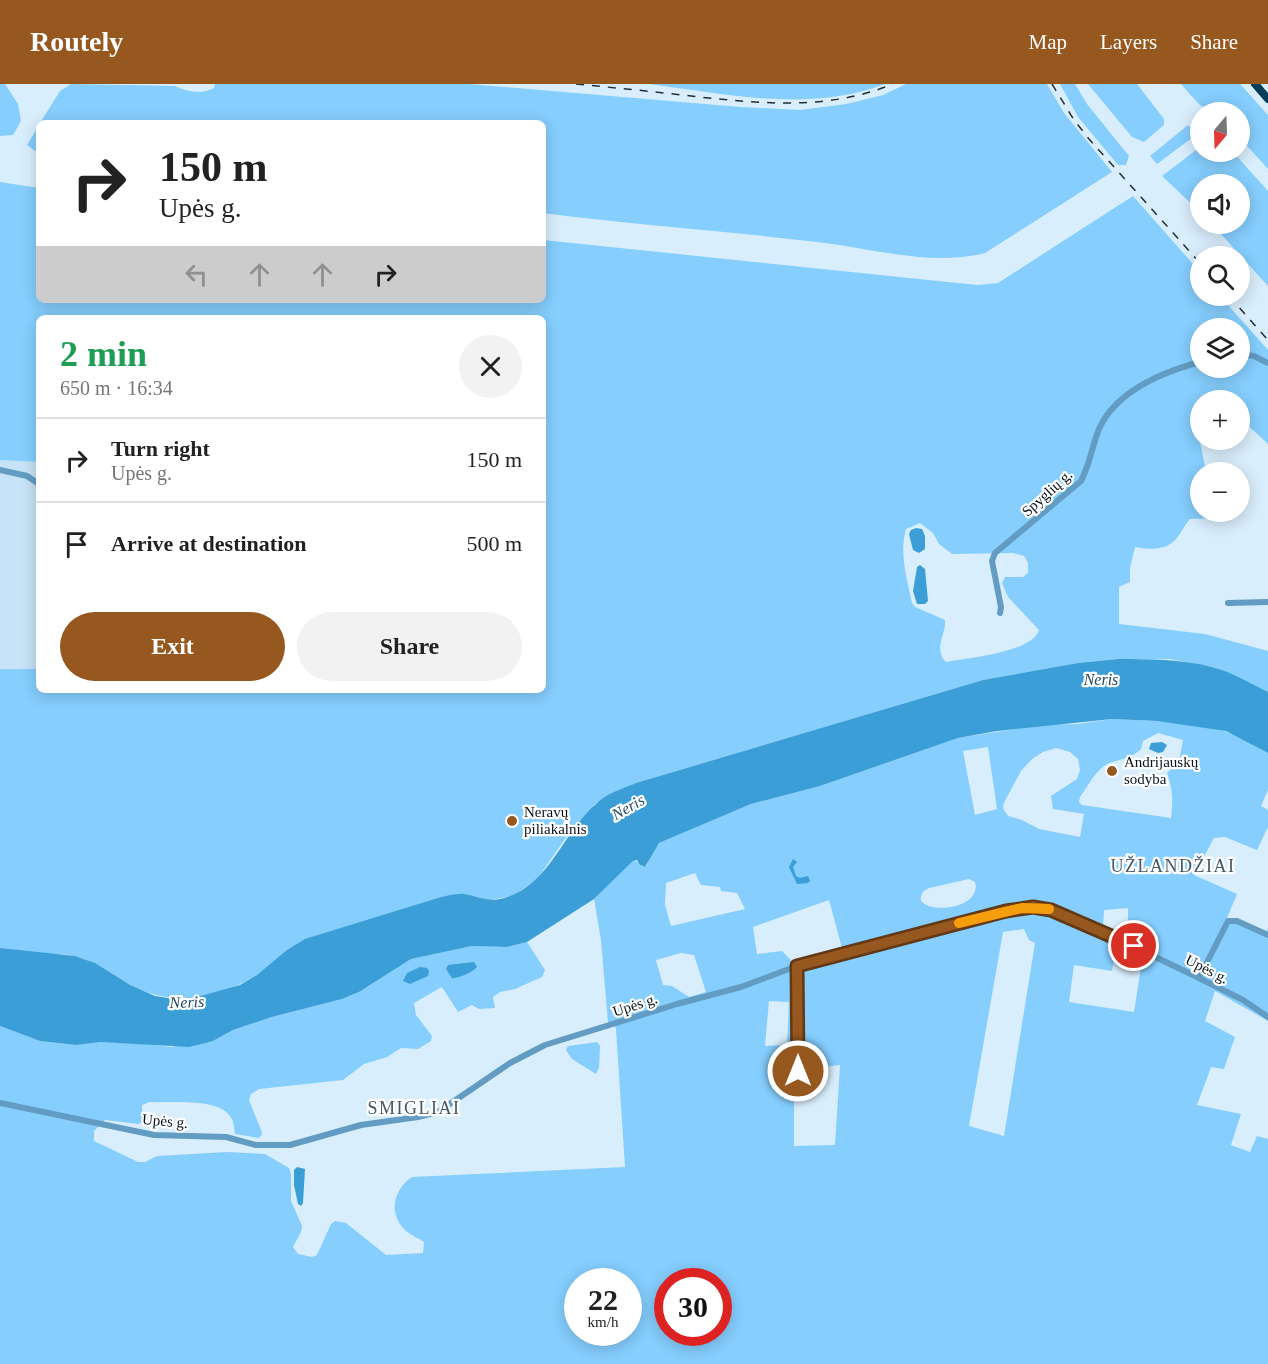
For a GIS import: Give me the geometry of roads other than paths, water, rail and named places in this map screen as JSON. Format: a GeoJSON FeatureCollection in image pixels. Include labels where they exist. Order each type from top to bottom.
{"type":"FeatureCollection","features":[{"type":"Feature","properties":{"kind":"highway"},"geometry":{"type":"LineString","coordinates":[[1255,84],[1268,99]]}},
{"type":"Feature","properties":{"kind":"street"},"geometry":{"type":"LineString","coordinates":[[1250,355],[1268,363]]}},
{"type":"Feature","properties":{"kind":"street","name":"Spyglių g."},"geometry":{"type":"LineString","coordinates":[[1000,613],[993,555],[1081,481],[1099,430],[1111,411],[1135,389],[1177,368],[1190,365]]}},
{"type":"Feature","properties":{"kind":"street"},"geometry":{"type":"LineString","coordinates":[[0,470],[27,476],[36,482]]}},
{"type":"Feature","properties":{"kind":"street"},"geometry":{"type":"LineString","coordinates":[[1228,603],[1268,602]]}},
{"type":"Feature","properties":{"kind":"street","name":"Upės g."},"geometry":{"type":"LineString","coordinates":[[0,1103],[154,1135],[226,1137],[256,1145],[290,1145],[361,1125],[430,1114],[456,1101],[510,1063],[545,1045],[677,1004],[741,987],[797,966],[1006,911],[1033,907],[1063,913],[1243,1000],[1268,1017]]}},
{"type":"Feature","properties":{"kind":"street"},"geometry":{"type":"LineString","coordinates":[[1199,978],[1228,921],[1237,921],[1268,935]]}},
{"type":"Feature","properties":{"kind":"street"},"geometry":{"type":"LineString","coordinates":[[797,966],[798,1071]]}},
{"type":"Feature","properties":{"kind":"water"},"geometry":{"type":"Polygon","coordinates":[[[916,528],[922,529],[925,536],[925,549],[919,553],[913,550],[909,534],[916,528]]]}},
{"type":"Feature","properties":{"kind":"water"},"geometry":{"type":"Polygon","coordinates":[[[920,565],[925,569],[928,601],[925,604],[917,604],[913,591],[917,567],[920,565]]]}},
{"type":"Feature","properties":{"kind":"water","name":"Neris"},"geometry":{"type":"Polygon","coordinates":[[[1118,659],[1165,660],[1200,664],[1227,672],[1268,692],[1268,753],[1226,731],[1157,721],[1112,719],[997,731],[958,738],[820,786],[751,804],[659,843],[645,867],[637,860],[633,861],[594,899],[527,942],[507,947],[472,946],[411,959],[359,992],[233,1030],[213,1041],[189,1047],[101,1042],[76,1045],[40,1041],[0,1026],[0,948],[75,956],[95,963],[130,985],[155,996],[174,999],[197,997],[240,985],[305,939],[441,897],[461,894],[493,900],[520,892],[544,870],[584,816],[600,800],[636,783],[983,680],[1078,663],[1118,659]]]}},
{"type":"Feature","properties":{"kind":"water"},"geometry":{"type":"Polygon","coordinates":[[[1162,742],[1167,745],[1163,752],[1158,753],[1149,749],[1151,743],[1162,742]]]}},
{"type":"Feature","properties":{"kind":"water"},"geometry":{"type":"Polygon","coordinates":[[[793,859],[797,862],[793,867],[796,876],[800,878],[808,876],[810,881],[808,883],[797,884],[789,867],[793,859]]]}},
{"type":"Feature","properties":{"kind":"water"},"geometry":{"type":"Polygon","coordinates":[[[474,962],[477,967],[475,969],[458,977],[452,978],[446,969],[448,965],[474,962]]]}},
{"type":"Feature","properties":{"kind":"water"},"geometry":{"type":"Polygon","coordinates":[[[420,967],[427,968],[428,976],[410,984],[403,981],[407,973],[420,967]]]}},
{"type":"Feature","properties":{"kind":"water"},"geometry":{"type":"Polygon","coordinates":[[[297,1167],[305,1169],[301,1206],[298,1204],[294,1185],[294,1170],[297,1167]]]}},
{"type":"Feature","properties":{"kind":"railway"},"geometry":{"type":"LineString","coordinates":[[576,84],[773,103],[845,98],[893,84]]}},
{"type":"Feature","properties":{"kind":"railway"},"geometry":{"type":"LineString","coordinates":[[1052,84],[1074,120],[1089,139],[1190,252]]}},
{"type":"Feature","properties":{"kind":"railway"},"geometry":{"type":"LineString","coordinates":[[1238,306],[1268,340]]}},
{"type":"Feature","properties":{"kind":"place","name":"Andrijauskų sodyba"},"geometry":{"type":"Point","coordinates":[1112,771]}},
{"type":"Feature","properties":{"kind":"place","name":"Neravų piliakalnis"},"geometry":{"type":"Point","coordinates":[512,821]}},
{"type":"Feature","properties":{"kind":"district","name":"UŽLANDŽIAI"},"geometry":{"type":"Point","coordinates":[1173,866]}},
{"type":"Feature","properties":{"kind":"district","name":"SMIGLIAI"},"geometry":{"type":"Point","coordinates":[414,1108]}}]}
